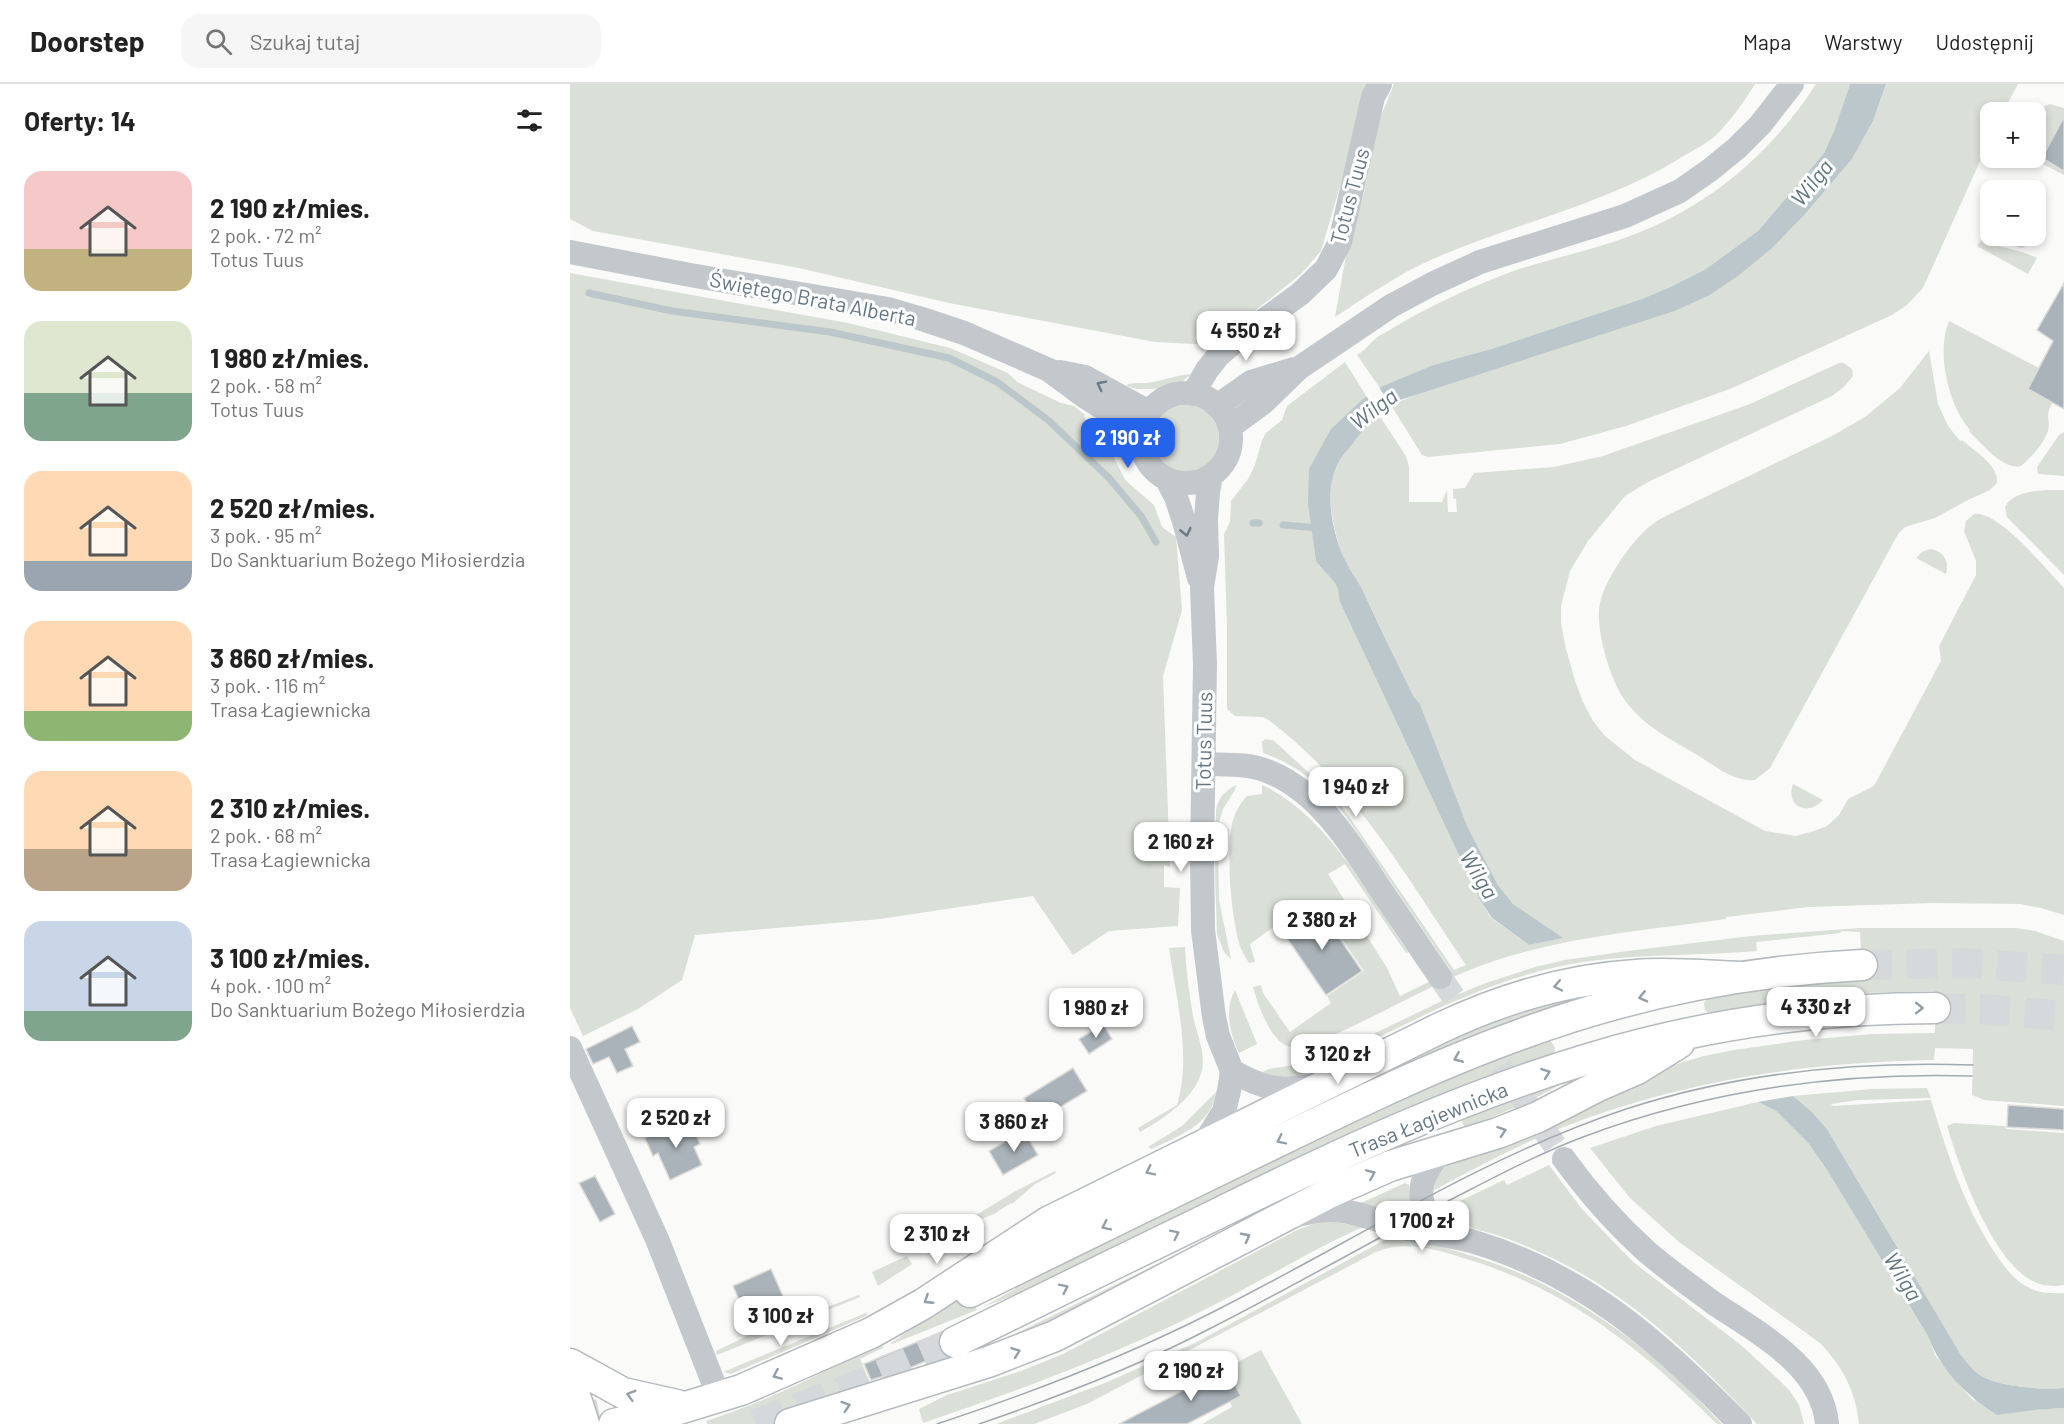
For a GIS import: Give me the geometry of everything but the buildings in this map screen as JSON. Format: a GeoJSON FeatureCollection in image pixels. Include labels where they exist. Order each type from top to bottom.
{"type":"FeatureCollection","features":[{"type":"Feature","properties":{"kind":"main road","name":"Trasa Łagiewnicka"},"geometry":{"type":"LineString","coordinates":[[970,1292],[1346,1108],[1468,1054],[1539,1028],[1622,1002],[1741,977],[1862,965]]}},
{"type":"Feature","properties":{"kind":"main road"},"geometry":{"type":"LineString","coordinates":[[614,1424],[719,1397],[782,1373],[888,1325],[1048,1222],[1461,1018],[1507,1000],[1573,983],[1638,974],[1741,977]]}},
{"type":"Feature","properties":{"kind":"main road","name":"Trasa Łagiewnicka"},"geometry":{"type":"LineString","coordinates":[[955,1342],[1331,1158],[1492,1091],[1624,1049],[1694,1033],[1780,1018],[1833,1012],[1935,1008]]}},
{"type":"Feature","properties":{"kind":"main road"},"geometry":{"type":"LineString","coordinates":[[790,1424],[988,1362],[1044,1341],[1281,1218],[1372,1174],[1446,1148],[1498,1133],[1538,1117],[1637,1069],[1694,1033]]}},
{"type":"Feature","properties":{"kind":"main road"},"geometry":{"type":"LineString","coordinates":[[570,1364],[623,1393],[665,1404],[689,1406]]}},
{"type":"Feature","properties":{"kind":"main road"},"geometry":{"type":"LineString","coordinates":[[570,1380],[584,1424]]}},
{"type":"Feature","properties":{"kind":"street","name":"Totus Tuus"},"geometry":{"type":"LineString","coordinates":[[1194,394],[1207,370],[1218,356],[1300,294],[1326,269],[1340,242],[1373,97],[1380,84]]}},
{"type":"Feature","properties":{"kind":"street"},"geometry":{"type":"LineString","coordinates":[[1230,427],[1264,402],[1299,368],[1391,306],[1432,284],[1480,262],[1625,216],[1680,191],[1737,148],[1760,125],[1792,84]]}},
{"type":"Feature","properties":{"kind":"street","name":"Świętego Brata Alberta"},"geometry":{"type":"LineString","coordinates":[[570,252],[888,309],[964,333],[1049,370],[1084,396],[1145,422]]}},
{"type":"Feature","properties":{"kind":"street"},"geometry":{"type":"LineString","coordinates":[[1217,406],[1251,382],[1299,368]]}},
{"type":"Feature","properties":{"kind":"street"},"geometry":{"type":"LineString","coordinates":[[1181,393],[1206,398],[1217,406],[1230,427],[1228,454],[1221,466],[1211,475],[1188,483],[1166,478],[1155,470],[1146,459],[1142,446],[1145,422],[1158,403],[1181,393]]}},
{"type":"Feature","properties":{"kind":"street","name":"Totus Tuus"},"geometry":{"type":"LineString","coordinates":[[1211,475],[1208,492],[1207,556],[1202,587],[1204,642],[1202,853],[1205,952],[1214,1017],[1232,1071]]}},
{"type":"Feature","properties":{"kind":"street","name":"Totus Tuus"},"geometry":{"type":"LineString","coordinates":[[1166,478],[1176,496],[1192,559],[1202,587]]}},
{"type":"Feature","properties":{"kind":"street"},"geometry":{"type":"LineString","coordinates":[[1204,764],[1259,768],[1276,774],[1302,791],[1332,822],[1358,856],[1440,976]]}},
{"type":"Feature","properties":{"kind":"street"},"geometry":{"type":"LineString","coordinates":[[570,1048],[657,1239],[719,1397]]}},
{"type":"Feature","properties":{"kind":"street"},"geometry":{"type":"LineString","coordinates":[[1203,1145],[1224,1111],[1232,1071],[1252,1082],[1279,1089],[1298,1089],[1334,1081]]}},
{"type":"Feature","properties":{"kind":"street"},"geometry":{"type":"LineString","coordinates":[[1444,1234],[1426,1214],[1422,1184],[1428,1167],[1446,1148]]}},
{"type":"Feature","properties":{"kind":"street"},"geometry":{"type":"LineString","coordinates":[[1564,1159],[1606,1212],[1647,1252],[1690,1286],[1773,1344],[1795,1363],[1816,1390],[1827,1424]]}},
{"type":"Feature","properties":{"kind":"street"},"geometry":{"type":"LineString","coordinates":[[1281,1218],[1320,1210],[1338,1210],[1474,1242],[1526,1261],[1556,1275],[1605,1304],[1663,1349],[1740,1424]]}},
{"type":"Feature","properties":{"kind":"shaded area"},"geometry":{"type":"Polygon","coordinates":[[[570,84],[1370,84],[1321,251],[1301,274],[1212,345],[1155,342],[949,303],[799,268],[593,231],[570,219],[570,84]]]}},
{"type":"Feature","properties":{"kind":"shaded area"},"geometry":{"type":"Polygon","coordinates":[[[1394,84],[1755,84],[1732,117],[1712,138],[1653,174],[1591,201],[1433,259],[1395,279],[1335,317],[1345,261],[1364,193],[1378,123],[1394,84]]]}},
{"type":"Feature","properties":{"kind":"shaded area"},"geometry":{"type":"Polygon","coordinates":[[[1816,84],[1850,84],[1824,153],[1759,230],[1706,269],[1642,299],[1491,349],[1433,365],[1380,388],[1357,355],[1381,335],[1464,291],[1538,263],[1630,236],[1685,210],[1711,194],[1758,155],[1799,109],[1816,84]]]}},
{"type":"Feature","properties":{"kind":"shaded area"},"geometry":{"type":"Polygon","coordinates":[[[1886,84],[2018,84],[2008,102],[1980,102],[1980,161],[1923,288],[1907,305],[1892,315],[1730,389],[1626,426],[1560,444],[1428,457],[1422,455],[1391,405],[1420,393],[1675,311],[1708,296],[1806,213],[1852,159],[1873,121],[1886,84]]]}},
{"type":"Feature","properties":{"kind":"shaded area"},"geometry":{"type":"Polygon","coordinates":[[[2050,104],[2064,108],[2064,120],[2046,150],[2046,106],[2050,104]]]}},
{"type":"Feature","properties":{"kind":"shaded area"},"geometry":{"type":"Polygon","coordinates":[[[2046,160],[2064,171],[2064,175],[2046,166],[2046,160]]]}},
{"type":"Feature","properties":{"kind":"shaded area"},"geometry":{"type":"Polygon","coordinates":[[[1980,242],[1980,246],[1998,246],[2037,258],[2028,274],[1977,246],[1980,242]]]}},
{"type":"Feature","properties":{"kind":"shaded area"},"geometry":{"type":"Polygon","coordinates":[[[570,273],[848,323],[950,348],[1008,373],[1017,382],[1061,403],[1074,406],[1084,414],[1086,423],[1104,437],[1125,480],[1154,505],[1162,527],[1176,537],[1182,610],[1163,676],[1170,867],[1164,865],[1164,887],[1180,888],[1178,926],[1109,931],[1073,955],[1033,896],[880,919],[695,935],[682,980],[638,1009],[583,1036],[570,1008],[570,273]]]}},
{"type":"Feature","properties":{"kind":"shaded area"},"geometry":{"type":"Polygon","coordinates":[[[1949,321],[2039,368],[2028,389],[2053,402],[2048,414],[2048,431],[2040,445],[2021,466],[2007,464],[1986,449],[1969,431],[1956,407],[1950,393],[1944,363],[1945,334],[1949,321]]]}},
{"type":"Feature","properties":{"kind":"shaded area"},"geometry":{"type":"Polygon","coordinates":[[[1929,351],[1938,404],[1948,426],[1960,441],[1962,440],[1990,464],[1997,476],[1997,483],[1990,490],[1935,518],[1905,527],[1898,534],[1770,768],[1755,780],[1731,775],[1653,728],[1623,698],[1610,670],[1601,638],[1599,610],[1605,588],[1626,553],[1642,533],[1653,524],[1832,436],[1865,417],[1900,388],[1929,351]]]}},
{"type":"Feature","properties":{"kind":"shaded area"},"geometry":{"type":"Polygon","coordinates":[[[1345,362],[1367,397],[1331,429],[1313,538],[1316,561],[1334,579],[1340,593],[1339,600],[1480,900],[1491,918],[1529,945],[1562,938],[1513,904],[1498,885],[1468,828],[1420,704],[1413,697],[1366,597],[1341,552],[1331,505],[1331,482],[1340,461],[1364,428],[1379,415],[1406,456],[1409,467],[1409,502],[1442,502],[1447,490],[1448,512],[1457,512],[1453,489],[1465,488],[1474,473],[1554,467],[1603,456],[1750,404],[1839,363],[1844,363],[1852,369],[1853,376],[1832,396],[1648,482],[1625,496],[1588,541],[1570,571],[1561,606],[1565,645],[1583,702],[1593,721],[1605,736],[1635,760],[1765,831],[1796,836],[1827,826],[1839,815],[1848,799],[1874,786],[1941,661],[1939,646],[1976,575],[1976,561],[1964,531],[1966,521],[1974,514],[1984,515],[2009,531],[2064,588],[2064,915],[2020,904],[1933,903],[1808,907],[1581,939],[1525,952],[1473,969],[1314,1043],[1302,1047],[1290,1047],[1283,1044],[1276,1038],[1266,1022],[1253,987],[1261,985],[1263,993],[1290,1032],[1331,1003],[1327,996],[1364,971],[1318,904],[1281,930],[1276,925],[1250,944],[1255,962],[1249,963],[1244,955],[1237,934],[1232,903],[1230,837],[1233,820],[1240,805],[1247,796],[1262,794],[1262,785],[1285,798],[1326,836],[1361,882],[1408,952],[1406,953],[1345,864],[1328,874],[1387,968],[1400,996],[1451,971],[1347,818],[1334,802],[1303,773],[1263,753],[1262,742],[1265,739],[1273,740],[1328,790],[1346,812],[1454,970],[1466,965],[1377,833],[1326,772],[1298,744],[1267,719],[1235,716],[1227,709],[1224,534],[1230,522],[1231,501],[1248,479],[1266,433],[1282,420],[1287,406],[1345,362]]]}},
{"type":"Feature","properties":{"kind":"shaded area"},"geometry":{"type":"Polygon","coordinates":[[[1191,374],[1183,381],[1155,389],[1136,389],[1127,386],[1131,383],[1150,383],[1191,374]]]}},
{"type":"Feature","properties":{"kind":"shaded area"},"geometry":{"type":"Polygon","coordinates":[[[1186,405],[1199,408],[1209,415],[1216,425],[1219,438],[1216,451],[1209,461],[1199,468],[1186,471],[1173,468],[1163,461],[1156,451],[1153,438],[1156,425],[1163,415],[1173,408],[1186,405]]]}},
{"type":"Feature","properties":{"kind":"shaded area"},"geometry":{"type":"Polygon","coordinates":[[[2064,432],[2064,476],[2038,474],[2037,467],[2059,435],[2064,432]]]}},
{"type":"Feature","properties":{"kind":"shaded area"},"geometry":{"type":"Polygon","coordinates":[[[2064,490],[2064,575],[2007,517],[2005,507],[2009,501],[2023,494],[2064,490]]]}},
{"type":"Feature","properties":{"kind":"shaded area"},"geometry":{"type":"Polygon","coordinates":[[[1930,549],[1942,554],[1946,560],[1946,574],[1916,558],[1922,552],[1930,549]]]}},
{"type":"Feature","properties":{"kind":"shaded area"},"geometry":{"type":"Polygon","coordinates":[[[1793,784],[1823,800],[1811,808],[1799,807],[1792,798],[1793,784]]]}},
{"type":"Feature","properties":{"kind":"shaded area"},"geometry":{"type":"Polygon","coordinates":[[[1236,785],[1223,809],[1218,827],[1219,900],[1231,959],[1224,952],[1217,934],[1216,810],[1223,795],[1236,785]]]}},
{"type":"Feature","properties":{"kind":"shaded area"},"geometry":{"type":"Polygon","coordinates":[[[1860,928],[2016,928],[2035,931],[2064,941],[2064,1106],[1984,1100],[1972,1095],[1973,1049],[1935,1048],[1934,1060],[1790,1070],[1742,1077],[1648,1099],[1556,1130],[1494,1158],[1434,1190],[1436,1177],[1448,1163],[1670,1066],[1734,1050],[1804,1040],[1873,1034],[1935,1033],[1935,991],[1864,993],[1864,998],[1710,1015],[1705,1010],[1704,1003],[1708,997],[1862,965],[1860,932],[1842,931],[1756,942],[1757,951],[1597,960],[1544,970],[1512,979],[1450,1003],[1299,1076],[1285,1079],[1260,1073],[1269,1069],[1315,1062],[1446,999],[1535,967],[1565,960],[1751,936],[1860,928]]]}},
{"type":"Feature","properties":{"kind":"shaded area"},"geometry":{"type":"Polygon","coordinates":[[[1185,947],[1194,1022],[1203,1056],[1201,1074],[1189,1095],[1180,1104],[1140,1132],[1138,1128],[1177,1105],[1181,1087],[1183,1047],[1169,948],[1185,947]]]}},
{"type":"Feature","properties":{"kind":"shaded area"},"geometry":{"type":"Polygon","coordinates":[[[1627,982],[1401,1070],[1395,1058],[1477,1019],[1627,982]]]}},
{"type":"Feature","properties":{"kind":"shaded area"},"geometry":{"type":"Polygon","coordinates":[[[1235,990],[1257,1044],[1239,1053],[1233,1038],[1229,1013],[1235,990]]]}},
{"type":"Feature","properties":{"kind":"shaded area"},"geometry":{"type":"Polygon","coordinates":[[[1548,1040],[1554,1046],[1553,1055],[1019,1297],[1017,1294],[983,1307],[1015,1289],[1014,1286],[1460,1071],[1548,1040]]]}},
{"type":"Feature","properties":{"kind":"shaded area"},"geometry":{"type":"Polygon","coordinates":[[[1563,1083],[1532,1100],[1465,1129],[1460,1117],[1563,1083]]]}},
{"type":"Feature","properties":{"kind":"shaded area"},"geometry":{"type":"Polygon","coordinates":[[[1927,1088],[1931,1098],[1858,1100],[1831,1104],[1833,1106],[1931,1100],[1964,1196],[1999,1259],[2019,1282],[2029,1288],[2043,1292],[2064,1293],[2064,1388],[2032,1388],[1995,1382],[1973,1369],[1961,1355],[1827,1129],[1793,1096],[1872,1089],[1927,1088]]]}},
{"type":"Feature","properties":{"kind":"shaded area"},"geometry":{"type":"Polygon","coordinates":[[[1216,1092],[1213,1104],[1201,1121],[1173,1139],[1152,1149],[1148,1147],[1182,1126],[1216,1092]]]}},
{"type":"Feature","properties":{"kind":"shaded area"},"geometry":{"type":"Polygon","coordinates":[[[1758,1102],[1776,1111],[1809,1144],[1928,1336],[1935,1355],[1973,1400],[2034,1410],[2064,1408],[2064,1424],[1859,1424],[1855,1401],[1847,1380],[1820,1343],[1679,1242],[1630,1198],[1590,1148],[1656,1126],[1758,1102]]]}},
{"type":"Feature","properties":{"kind":"shaded area"},"geometry":{"type":"Polygon","coordinates":[[[1954,1123],[2064,1133],[2064,1285],[2046,1285],[2029,1279],[2001,1251],[1968,1187],[1947,1126],[1954,1123]]]}},
{"type":"Feature","properties":{"kind":"shaded area"},"geometry":{"type":"Polygon","coordinates":[[[1549,1165],[1582,1209],[1632,1261],[1742,1346],[1790,1391],[1799,1405],[1804,1424],[1757,1424],[1688,1354],[1613,1293],[1542,1253],[1497,1235],[1476,1230],[1456,1219],[1454,1209],[1460,1201],[1504,1180],[1507,1185],[1549,1165]]]}},
{"type":"Feature","properties":{"kind":"shaded area"},"geometry":{"type":"Polygon","coordinates":[[[1055,1171],[1056,1173],[1035,1184],[1012,1204],[973,1222],[971,1218],[1055,1171]]]}},
{"type":"Feature","properties":{"kind":"shaded area"},"geometry":{"type":"Polygon","coordinates":[[[1405,1183],[1409,1185],[1410,1202],[1390,1213],[1361,1203],[1405,1183]]]}},
{"type":"Feature","properties":{"kind":"shaded area"},"geometry":{"type":"Polygon","coordinates":[[[1275,1206],[1278,1211],[1071,1321],[1001,1350],[767,1424],[707,1424],[706,1421],[791,1388],[872,1345],[885,1347],[860,1359],[872,1387],[959,1350],[964,1359],[1275,1206]]]}},
{"type":"Feature","properties":{"kind":"shaded area"},"geometry":{"type":"Polygon","coordinates":[[[1329,1221],[1363,1227],[1206,1309],[1137,1342],[1031,1385],[923,1423],[919,1409],[947,1395],[1021,1371],[1063,1354],[1297,1230],[1329,1221]]]}},
{"type":"Feature","properties":{"kind":"shaded area"},"geometry":{"type":"Polygon","coordinates":[[[1394,1235],[1494,1263],[1526,1276],[1574,1301],[1659,1362],[1722,1424],[1717,1424],[1630,1345],[1568,1303],[1499,1270],[1439,1251],[1408,1246],[1376,1252],[1087,1404],[1034,1424],[996,1424],[1105,1383],[1197,1342],[1394,1235]]]}},
{"type":"Feature","properties":{"kind":"shaded area"},"geometry":{"type":"Polygon","coordinates":[[[907,1256],[912,1264],[878,1286],[872,1272],[907,1256]]]}},
{"type":"Feature","properties":{"kind":"shaded area"},"geometry":{"type":"Polygon","coordinates":[[[963,1283],[977,1310],[891,1343],[919,1324],[922,1312],[963,1283]]]}},
{"type":"Feature","properties":{"kind":"shaded area"},"geometry":{"type":"Polygon","coordinates":[[[859,1295],[860,1297],[717,1355],[716,1351],[791,1315],[793,1320],[859,1295]]]}},
{"type":"Feature","properties":{"kind":"shaded area"},"geometry":{"type":"Polygon","coordinates":[[[868,1312],[866,1316],[731,1374],[723,1372],[868,1312]]]}},
{"type":"Feature","properties":{"kind":"shaded area"},"geometry":{"type":"Polygon","coordinates":[[[1261,1350],[1302,1424],[1202,1424],[1232,1407],[1230,1402],[1241,1396],[1226,1368],[1261,1350]]]}},
{"type":"Feature","properties":{"kind":"water","name":"Wilga"},"geometry":{"type":"Polygon","coordinates":[[[1850,84],[1886,84],[1873,121],[1852,159],[1806,213],[1772,248],[1738,276],[1708,296],[1675,311],[1400,400],[1386,408],[1368,424],[1335,469],[1330,494],[1332,518],[1342,553],[1362,589],[1413,696],[1420,704],[1468,828],[1498,885],[1513,904],[1563,938],[1529,945],[1492,918],[1480,900],[1339,600],[1338,588],[1316,561],[1308,503],[1309,469],[1331,429],[1363,399],[1383,386],[1433,365],[1491,349],[1642,299],[1706,269],[1759,230],[1824,153],[1850,84]]]}},
{"type":"Feature","properties":{"kind":"water","name":"Wilga"},"geometry":{"type":"Polygon","coordinates":[[[1793,1096],[1827,1129],[1961,1355],[1971,1367],[1985,1378],[1995,1382],[2031,1388],[2064,1388],[2064,1408],[1997,1415],[1975,1399],[1947,1371],[1933,1349],[1928,1336],[1809,1144],[1776,1111],[1758,1102],[1793,1096]]]}},
{"type":"Feature","properties":{"kind":"pier"},"geometry":{"type":"Polygon","coordinates":[[[1378,386],[1392,407],[1380,417],[1365,394],[1378,386]]]}},
{"type":"Feature","properties":{"kind":"waterway"},"geometry":{"type":"LineString","coordinates":[[589,293],[672,311],[830,332],[949,358],[997,382],[1048,420],[1109,478],[1141,516],[1156,542]]}},
{"type":"Feature","properties":{"kind":"waterway"},"geometry":{"type":"LineString","coordinates":[[1253,523],[1259,523]]}},
{"type":"Feature","properties":{"kind":"waterway"},"geometry":{"type":"LineString","coordinates":[[1283,525],[1319,528]]}},
{"type":"Feature","properties":{"kind":"tunnel"},"geometry":{"type":"LineString","coordinates":[[1862,965],[1963,963],[2064,970]]}},
{"type":"Feature","properties":{"kind":"tunnel"},"geometry":{"type":"LineString","coordinates":[[1440,977],[1564,1159]]}},
{"type":"Feature","properties":{"kind":"tunnel"},"geometry":{"type":"LineString","coordinates":[[1935,1008],[1982,1009],[2064,1016]]}},
{"type":"Feature","properties":{"kind":"tunnel"},"geometry":{"type":"LineString","coordinates":[[756,1424],[858,1385],[955,1342]]}},
{"type":"Feature","properties":{"kind":"tunnel"},"geometry":{"type":"LineString","coordinates":[[570,1420],[644,1405]]}},
{"type":"Feature","properties":{"kind":"tram line"},"geometry":{"type":"LineString","coordinates":[[937,1424],[1042,1387],[1144,1345],[1211,1313],[1466,1177],[1572,1129],[1626,1109],[1711,1086],[1798,1072],[1885,1065],[1973,1065]]}},
{"type":"Feature","properties":{"kind":"tram line"},"geometry":{"type":"LineString","coordinates":[[979,1424],[1155,1356],[1484,1182],[1583,1137],[1678,1107],[1775,1087],[1873,1077],[1972,1076]]}}]}
